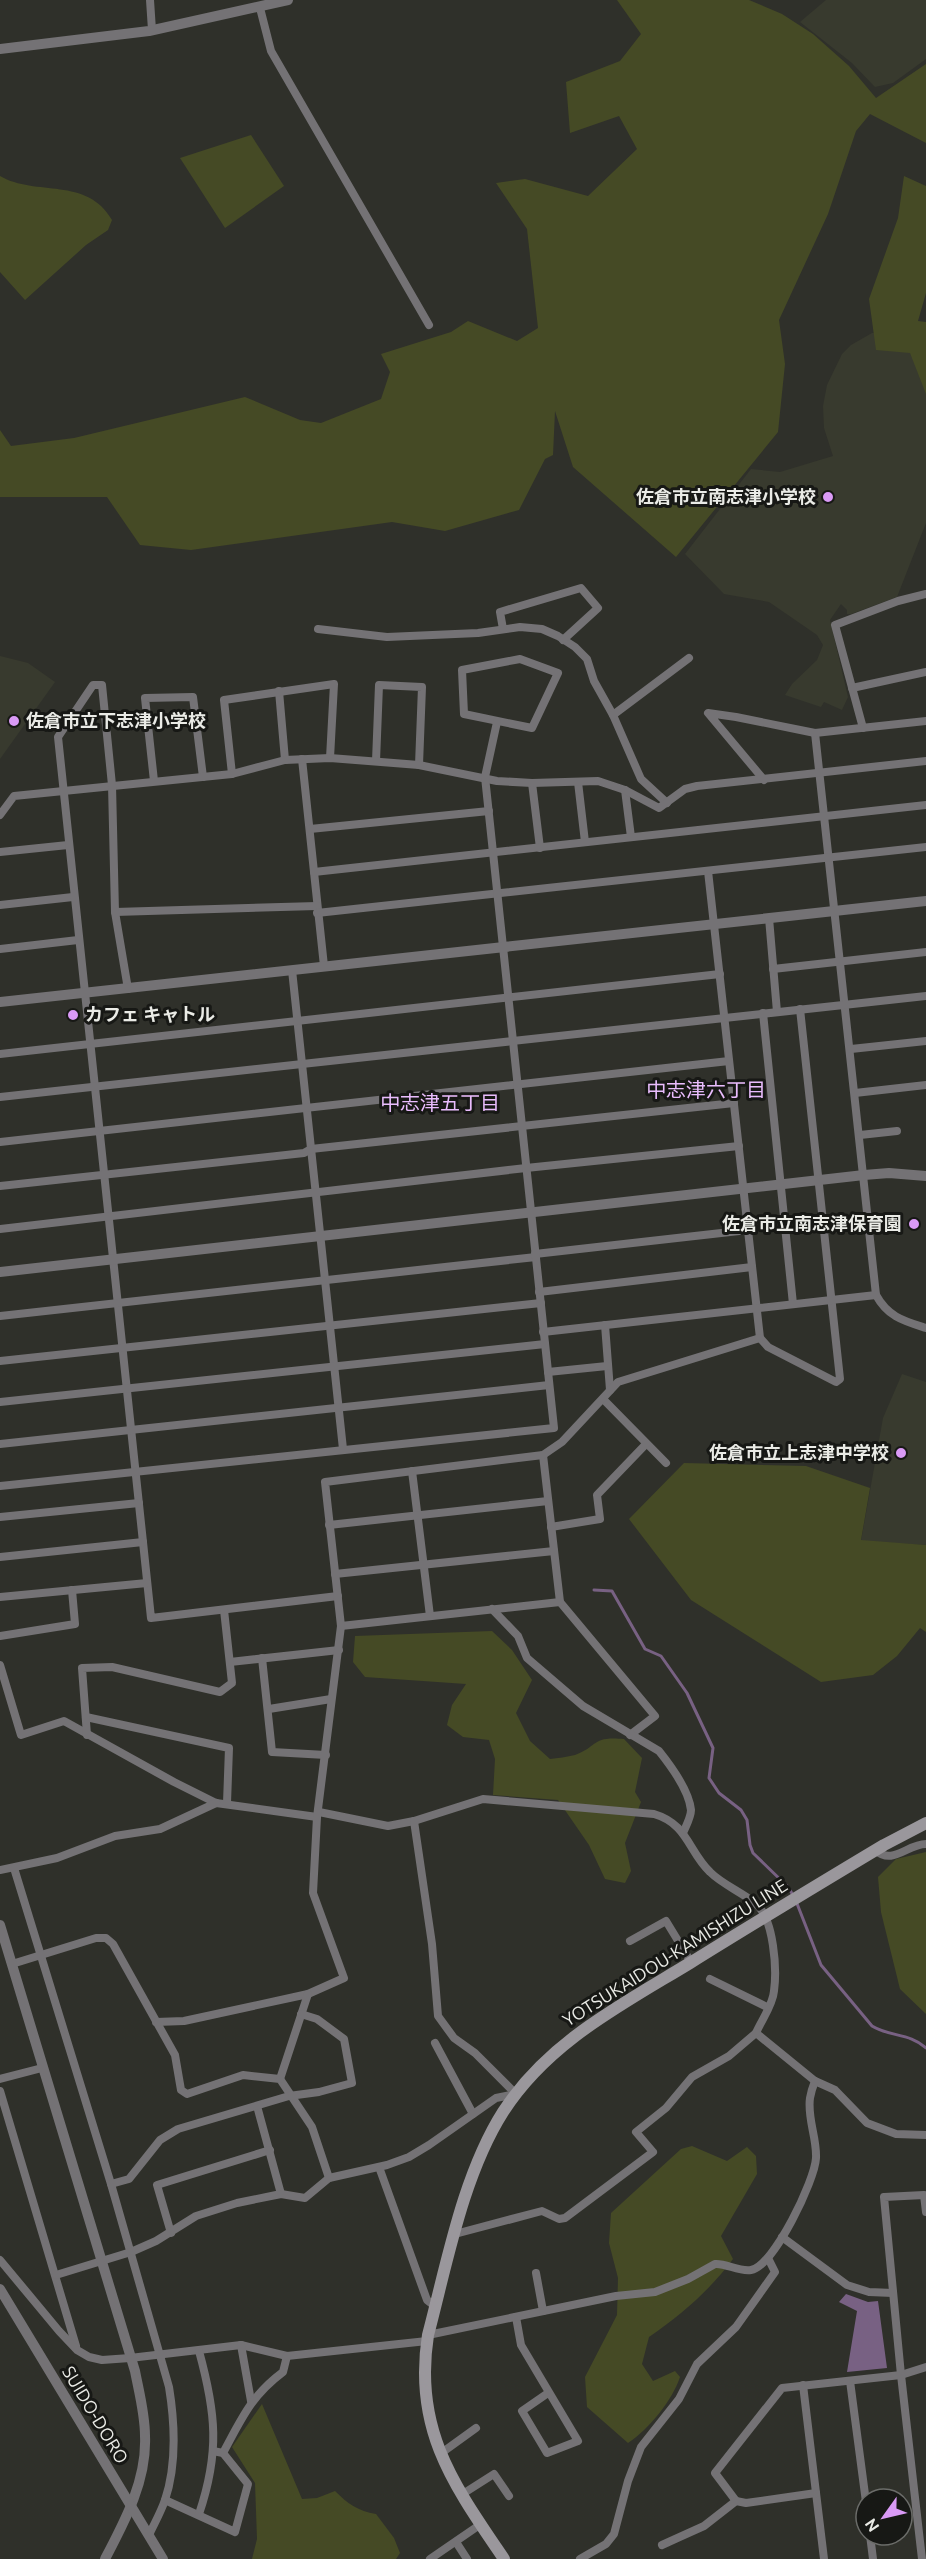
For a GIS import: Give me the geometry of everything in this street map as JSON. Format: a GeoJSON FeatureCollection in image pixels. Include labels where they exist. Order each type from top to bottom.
{"type":"FeatureCollection","features":[{"type":"Feature","properties":{"kind":"main road","name":"YOTSUKAIDOU-KAMISHIZU LINE"},"geometry":{"type":"LineString","coordinates":[[504,2559],[461,2495],[440,2454],[428,2403],[428,2338],[474,2170],[495,2126],[516,2094],[543,2063],[573,2036],[766,1916],[926,1822]]}},
{"type":"Feature","properties":{"kind":"street"},"geometry":{"type":"LineString","coordinates":[[150,0],[152,30]]}},
{"type":"Feature","properties":{"kind":"street"},"geometry":{"type":"LineString","coordinates":[[0,49],[152,30],[288,0]]}},
{"type":"Feature","properties":{"kind":"street"},"geometry":{"type":"LineString","coordinates":[[260,8],[271,51],[429,326]]}},
{"type":"Feature","properties":{"kind":"street"},"geometry":{"type":"LineString","coordinates":[[503,629],[500,612],[581,588],[598,608],[563,640]]}},
{"type":"Feature","properties":{"kind":"street"},"geometry":{"type":"LineString","coordinates":[[863,728],[835,625],[898,601],[926,594]]}},
{"type":"Feature","properties":{"kind":"street"},"geometry":{"type":"LineString","coordinates":[[318,629],[387,637],[478,633],[520,627],[542,629],[563,640],[586,659],[594,681],[613,715],[641,779],[667,803]]}},
{"type":"Feature","properties":{"kind":"street"},"geometry":{"type":"LineString","coordinates":[[613,715],[689,658]]}},
{"type":"Feature","properties":{"kind":"street"},"geometry":{"type":"LineString","coordinates":[[520,659],[558,673],[532,729],[497,722],[464,714],[462,670],[520,659]]}},
{"type":"Feature","properties":{"kind":"street"},"geometry":{"type":"LineString","coordinates":[[852,688],[926,672]]}},
{"type":"Feature","properties":{"kind":"street"},"geometry":{"type":"LineString","coordinates":[[232,774],[224,700],[279,691],[333,684],[330,758]]}},
{"type":"Feature","properties":{"kind":"street"},"geometry":{"type":"LineString","coordinates":[[128,989],[115,912],[112,785],[102,685],[93,685],[58,736],[83,992],[151,1618],[338,1596]]}},
{"type":"Feature","properties":{"kind":"street"},"geometry":{"type":"LineString","coordinates":[[376,761],[379,685],[422,687],[419,765]]}},
{"type":"Feature","properties":{"kind":"street"},"geometry":{"type":"LineString","coordinates":[[279,691],[285,760]]}},
{"type":"Feature","properties":{"kind":"street"},"geometry":{"type":"LineString","coordinates":[[153,781],[145,698],[193,698],[203,777]]}},
{"type":"Feature","properties":{"kind":"street"},"geometry":{"type":"LineString","coordinates":[[764,780],[708,713],[814,734],[926,721]]}},
{"type":"Feature","properties":{"kind":"street"},"geometry":{"type":"LineString","coordinates":[[0,1486],[554,1428],[485,777],[497,722]]}},
{"type":"Feature","properties":{"kind":"street"},"geometry":{"type":"LineString","coordinates":[[814,734],[851,1049],[876,1295],[888,1312],[897,1318],[926,1328]]}},
{"type":"Feature","properties":{"kind":"street"},"geometry":{"type":"LineString","coordinates":[[0,815],[14,796],[232,774],[285,760],[302,759],[330,758],[419,765],[497,781],[532,783],[598,781],[625,790],[659,808],[685,789],[697,786],[926,761]]}},
{"type":"Feature","properties":{"kind":"street"},"geometry":{"type":"LineString","coordinates":[[302,759],[324,966]]}},
{"type":"Feature","properties":{"kind":"street"},"geometry":{"type":"LineString","coordinates":[[578,782],[585,842]]}},
{"type":"Feature","properties":{"kind":"street"},"geometry":{"type":"LineString","coordinates":[[532,783],[540,848]]}},
{"type":"Feature","properties":{"kind":"street"},"geometry":{"type":"LineString","coordinates":[[625,790],[631,837]]}},
{"type":"Feature","properties":{"kind":"street"},"geometry":{"type":"LineString","coordinates":[[314,872],[926,805]]}},
{"type":"Feature","properties":{"kind":"street"},"geometry":{"type":"LineString","coordinates":[[310,829],[489,811]]}},
{"type":"Feature","properties":{"kind":"street"},"geometry":{"type":"LineString","coordinates":[[0,852],[68,845]]}},
{"type":"Feature","properties":{"kind":"street"},"geometry":{"type":"LineString","coordinates":[[115,912],[317,909],[498,894],[926,847]]}},
{"type":"Feature","properties":{"kind":"street"},"geometry":{"type":"LineString","coordinates":[[708,871],[760,1338],[768,1347],[836,1382],[840,1379],[800,1010]]}},
{"type":"Feature","properties":{"kind":"street"},"geometry":{"type":"LineString","coordinates":[[0,905],[73,897]]}},
{"type":"Feature","properties":{"kind":"street"},"geometry":{"type":"LineString","coordinates":[[0,1002],[926,901]]}},
{"type":"Feature","properties":{"kind":"street"},"geometry":{"type":"LineString","coordinates":[[769,918],[777,1012]]}},
{"type":"Feature","properties":{"kind":"street"},"geometry":{"type":"LineString","coordinates":[[0,949],[78,940]]}},
{"type":"Feature","properties":{"kind":"street"},"geometry":{"type":"LineString","coordinates":[[773,969],[926,952]]}},
{"type":"Feature","properties":{"kind":"street"},"geometry":{"type":"LineString","coordinates":[[292,970],[343,1449]]}},
{"type":"Feature","properties":{"kind":"street"},"geometry":{"type":"LineString","coordinates":[[0,1054],[720,974]]}},
{"type":"Feature","properties":{"kind":"street"},"geometry":{"type":"LineString","coordinates":[[0,1097],[926,996]]}},
{"type":"Feature","properties":{"kind":"street"},"geometry":{"type":"LineString","coordinates":[[763,1014],[793,1304]]}},
{"type":"Feature","properties":{"kind":"street"},"geometry":{"type":"LineString","coordinates":[[851,1049],[926,1041]]}},
{"type":"Feature","properties":{"kind":"street"},"geometry":{"type":"LineString","coordinates":[[0,1142],[729,1061]]}},
{"type":"Feature","properties":{"kind":"street"},"geometry":{"type":"LineString","coordinates":[[855,1093],[926,1085]]}},
{"type":"Feature","properties":{"kind":"street"},"geometry":{"type":"LineString","coordinates":[[0,1186],[304,1153],[311,1149],[522,1125],[734,1103]]}},
{"type":"Feature","properties":{"kind":"street"},"geometry":{"type":"LineString","coordinates":[[860,1135],[897,1131]]}},
{"type":"Feature","properties":{"kind":"street"},"geometry":{"type":"LineString","coordinates":[[0,1228],[739,1146]]}},
{"type":"Feature","properties":{"kind":"street"},"geometry":{"type":"LineString","coordinates":[[0,1272],[864,1175],[889,1173],[926,1176]]}},
{"type":"Feature","properties":{"kind":"street"},"geometry":{"type":"LineString","coordinates":[[0,1316],[117,1305],[748,1230]]}},
{"type":"Feature","properties":{"kind":"street"},"geometry":{"type":"LineString","coordinates":[[539,1292],[752,1267]]}},
{"type":"Feature","properties":{"kind":"street"},"geometry":{"type":"LineString","coordinates":[[543,1332],[876,1295]]}},
{"type":"Feature","properties":{"kind":"street"},"geometry":{"type":"LineString","coordinates":[[0,1361],[540,1303]]}},
{"type":"Feature","properties":{"kind":"street"},"geometry":{"type":"LineString","coordinates":[[605,1325],[610,1390]]}},
{"type":"Feature","properties":{"kind":"street"},"geometry":{"type":"LineString","coordinates":[[156,2022],[184,2021],[308,1994],[344,1978],[313,1893],[318,1815],[341,1626],[325,1482],[543,1455],[562,1442],[618,1382],[760,1338]]}},
{"type":"Feature","properties":{"kind":"street"},"geometry":{"type":"LineString","coordinates":[[0,1402],[545,1344]]}},
{"type":"Feature","properties":{"kind":"street"},"geometry":{"type":"LineString","coordinates":[[548,1372],[607,1366]]}},
{"type":"Feature","properties":{"kind":"street"},"geometry":{"type":"LineString","coordinates":[[0,1444],[549,1385]]}},
{"type":"Feature","properties":{"kind":"street"},"geometry":{"type":"LineString","coordinates":[[603,1399],[666,1463]]}},
{"type":"Feature","properties":{"kind":"street"},"geometry":{"type":"LineString","coordinates":[[551,1527],[600,1519],[597,1495],[646,1444]]}},
{"type":"Feature","properties":{"kind":"street"},"geometry":{"type":"LineString","coordinates":[[543,1455],[560,1602],[655,1716],[630,1735]]}},
{"type":"Feature","properties":{"kind":"street"},"geometry":{"type":"LineString","coordinates":[[412,1471],[430,1617]]}},
{"type":"Feature","properties":{"kind":"street"},"geometry":{"type":"LineString","coordinates":[[330,1525],[548,1501]]}},
{"type":"Feature","properties":{"kind":"street"},"geometry":{"type":"LineString","coordinates":[[0,1517],[139,1503]]}},
{"type":"Feature","properties":{"kind":"street"},"geometry":{"type":"LineString","coordinates":[[0,1557],[143,1542]]}},
{"type":"Feature","properties":{"kind":"street"},"geometry":{"type":"LineString","coordinates":[[335,1574],[554,1551]]}},
{"type":"Feature","properties":{"kind":"street"},"geometry":{"type":"LineString","coordinates":[[0,1597],[147,1583]]}},
{"type":"Feature","properties":{"kind":"street"},"geometry":{"type":"LineString","coordinates":[[0,1636],[75,1624],[72,1590]]}},
{"type":"Feature","properties":{"kind":"street"},"geometry":{"type":"LineString","coordinates":[[341,1626],[560,1602]]}},
{"type":"Feature","properties":{"kind":"street"},"geometry":{"type":"LineString","coordinates":[[492,1609],[518,1636],[527,1658],[583,1706],[658,1752],[667,1762],[687,1797],[691,1813],[683,1833]]}},
{"type":"Feature","properties":{"kind":"street"},"geometry":{"type":"LineString","coordinates":[[87,1735],[82,1668],[112,1667],[220,1692],[232,1683],[224,1610]]}},
{"type":"Feature","properties":{"kind":"street"},"geometry":{"type":"LineString","coordinates":[[230,1662],[339,1650]]}},
{"type":"Feature","properties":{"kind":"street"},"geometry":{"type":"LineString","coordinates":[[262,1658],[272,1752],[326,1755]]}},
{"type":"Feature","properties":{"kind":"street"},"geometry":{"type":"LineString","coordinates":[[0,1665],[21,1735],[64,1721],[216,1803]]}},
{"type":"Feature","properties":{"kind":"street"},"geometry":{"type":"LineString","coordinates":[[268,1709],[331,1699]]}},
{"type":"Feature","properties":{"kind":"street"},"geometry":{"type":"LineString","coordinates":[[86,1716],[229,1748],[227,1803]]}},
{"type":"Feature","properties":{"kind":"street"},"geometry":{"type":"LineString","coordinates":[[0,1870],[57,1858],[115,1836],[160,1829],[216,1803],[388,1826],[414,1821],[483,1799],[654,1814],[667,1818],[678,1826],[710,1872],[757,1904],[766,1916],[774,1957],[774,1993],[756,2033],[729,2056],[692,2078],[666,2108],[636,2132],[652,2152],[565,2218],[559,2219],[542,2211],[455,2234]]}},
{"type":"Feature","properties":{"kind":"street"},"geometry":{"type":"LineString","coordinates":[[414,1821],[432,1944],[438,2016],[454,2038],[475,2053],[516,2094]]}},
{"type":"Feature","properties":{"kind":"street"},"geometry":{"type":"LineString","coordinates":[[875,1850],[879,1854],[896,1856],[916,1845],[926,1844]]}},
{"type":"Feature","properties":{"kind":"street"},"geometry":{"type":"LineString","coordinates":[[14,1868],[131,2252],[160,2354],[175,2421],[172,2467],[165,2500],[149,2535]]}},
{"type":"Feature","properties":{"kind":"street"},"geometry":{"type":"LineString","coordinates":[[630,1941],[666,1921],[691,1962]]}},
{"type":"Feature","properties":{"kind":"street"},"geometry":{"type":"LineString","coordinates":[[0,1925],[140,2395],[146,2438],[132,2507],[105,2559]]}},
{"type":"Feature","properties":{"kind":"street"},"geometry":{"type":"LineString","coordinates":[[12,1964],[96,1938],[106,1938],[112,1944],[176,2055],[181,2090],[187,2094],[243,2075],[279,2079]]}},
{"type":"Feature","properties":{"kind":"street"},"geometry":{"type":"LineString","coordinates":[[710,1979],[767,2007]]}},
{"type":"Feature","properties":{"kind":"street"},"geometry":{"type":"LineString","coordinates":[[308,1994],[279,2079],[312,2127],[329,2178]]}},
{"type":"Feature","properties":{"kind":"street"},"geometry":{"type":"LineString","coordinates":[[111,2184],[129,2179],[153,2148],[174,2132],[289,2096],[318,2092],[352,2083],[344,2039],[317,2019],[301,2014]]}},
{"type":"Feature","properties":{"kind":"street"},"geometry":{"type":"LineString","coordinates":[[756,2033],[815,2080],[835,2090],[867,2123],[896,2134],[926,2134]]}},
{"type":"Feature","properties":{"kind":"street"},"geometry":{"type":"LineString","coordinates":[[435,2043],[473,2114]]}},
{"type":"Feature","properties":{"kind":"street"},"geometry":{"type":"LineString","coordinates":[[0,2079],[42,2068]]}},
{"type":"Feature","properties":{"kind":"street"},"geometry":{"type":"LineString","coordinates":[[0,2260],[77,2350],[89,2357],[102,2360],[241,2345],[287,2356],[428,2338],[616,2296],[655,2292],[688,2279],[715,2264],[752,2270],[768,2258],[782,2237],[811,2182],[815,2168],[816,2156],[809,2100],[815,2080]]}},
{"type":"Feature","properties":{"kind":"street"},"geometry":{"type":"LineString","coordinates":[[0,2091],[77,2350]]}},
{"type":"Feature","properties":{"kind":"street"},"geometry":{"type":"LineString","coordinates":[[56,2275],[131,2252],[171,2233],[196,2216],[237,2203],[281,2194],[305,2198],[329,2178],[379,2167],[419,2151],[496,2098],[516,2094]]}},
{"type":"Feature","properties":{"kind":"street"},"geometry":{"type":"LineString","coordinates":[[257,2106],[281,2194]]}},
{"type":"Feature","properties":{"kind":"street"},"geometry":{"type":"LineString","coordinates":[[171,2233],[157,2184],[270,2150]]}},
{"type":"Feature","properties":{"kind":"street"},"geometry":{"type":"LineString","coordinates":[[379,2167],[427,2300],[436,2307]]}},
{"type":"Feature","properties":{"kind":"street"},"geometry":{"type":"LineString","coordinates":[[922,2559],[884,2197],[924,2195],[926,2212]]}},
{"type":"Feature","properties":{"kind":"street"},"geometry":{"type":"LineString","coordinates":[[782,2237],[847,2285],[869,2292],[893,2293]]}},
{"type":"Feature","properties":{"kind":"street"},"geometry":{"type":"LineString","coordinates":[[580,2559],[606,2544],[615,2534],[628,2481],[642,2447],[680,2399],[697,2364],[736,2327],[776,2272],[768,2258]]}},
{"type":"Feature","properties":{"kind":"street"},"geometry":{"type":"LineString","coordinates":[[536,2273],[543,2311]]}},
{"type":"Feature","properties":{"kind":"street","name":"SUIDO-DORO"},"geometry":{"type":"LineString","coordinates":[[0,2289],[163,2559]]}},
{"type":"Feature","properties":{"kind":"street"},"geometry":{"type":"LineString","coordinates":[[516,2317],[521,2345],[578,2441],[547,2453],[522,2411],[548,2393]]}},
{"type":"Feature","properties":{"kind":"street"},"geometry":{"type":"LineString","coordinates":[[241,2345],[251,2401]]}},
{"type":"Feature","properties":{"kind":"street"},"geometry":{"type":"LineString","coordinates":[[199,2351],[211,2394],[215,2434],[209,2484],[199,2514]]}},
{"type":"Feature","properties":{"kind":"street"},"geometry":{"type":"LineString","coordinates":[[223,2452],[251,2401],[266,2384],[283,2372],[287,2356]]}},
{"type":"Feature","properties":{"kind":"street"},"geometry":{"type":"LineString","coordinates":[[816,2493],[746,2503],[736,2501],[715,2473],[782,2388],[901,2374],[926,2367]]}},
{"type":"Feature","properties":{"kind":"street"},"geometry":{"type":"LineString","coordinates":[[850,2381],[864,2487]]}},
{"type":"Feature","properties":{"kind":"street"},"geometry":{"type":"LineString","coordinates":[[803,2385],[824,2559]]}},
{"type":"Feature","properties":{"kind":"street"},"geometry":{"type":"LineString","coordinates":[[440,2454],[476,2428]]}},
{"type":"Feature","properties":{"kind":"street"},"geometry":{"type":"LineString","coordinates":[[165,2500],[235,2532],[248,2484],[223,2452],[213,2451]]}},
{"type":"Feature","properties":{"kind":"street"},"geometry":{"type":"LineString","coordinates":[[461,2495],[494,2474],[510,2496]]}},
{"type":"Feature","properties":{"kind":"street"},"geometry":{"type":"LineString","coordinates":[[662,2545],[704,2526],[736,2501]]}},
{"type":"Feature","properties":{"kind":"street"},"geometry":{"type":"LineString","coordinates":[[430,2559],[481,2524]]}},
{"type":"Feature","properties":{"kind":"street"},"geometry":{"type":"LineString","coordinates":[[456,2542],[467,2559]]}},
{"type":"Feature","properties":{"kind":"shaded area"},"geometry":{"type":"Polygon","coordinates":[[[826,0],[926,0],[926,59],[893,83],[875,87],[852,63],[800,22],[826,0]]]}},
{"type":"Feature","properties":{"kind":"shaded area","name":"佐倉市立南志津小学校"},"geometry":{"type":"Polygon","coordinates":[[[895,331],[926,363],[926,523],[897,597],[851,614],[847,614],[847,610],[841,604],[830,620],[848,697],[842,710],[824,702],[821,707],[785,695],[792,684],[817,660],[823,645],[817,635],[769,602],[724,594],[685,554],[751,469],[780,472],[833,456],[824,428],[823,406],[827,385],[842,354],[851,345],[872,333],[895,331]]]}},
{"type":"Feature","properties":{"kind":"shaded area","name":"佐倉市立下志津小学校"},"geometry":{"type":"Polygon","coordinates":[[[0,656],[28,663],[55,682],[0,759],[0,656]]]}},
{"type":"Feature","properties":{"kind":"shaded area","name":"佐倉市立上志津中学校"},"geometry":{"type":"Polygon","coordinates":[[[902,1374],[926,1382],[926,1545],[861,1541],[883,1418],[902,1374]]]}},
{"type":"Feature","properties":{"kind":"shaded area"},"geometry":{"type":"Polygon","coordinates":[[[846,2294],[868,2302],[878,2301],[887,2368],[847,2372],[857,2311],[839,2302],[846,2294]]]}},
{"type":"Feature","properties":{"kind":"green space"},"geometry":{"type":"Polygon","coordinates":[[[617,0],[749,0],[782,14],[813,34],[849,66],[876,98],[926,64],[926,143],[870,114],[856,131],[828,214],[779,320],[785,364],[778,432],[676,557],[573,467],[555,411],[553,455],[545,459],[519,510],[445,531],[392,522],[191,550],[140,545],[107,497],[0,497],[0,430],[11,446],[74,438],[245,397],[300,420],[321,423],[381,399],[390,372],[381,354],[451,332],[468,321],[517,341],[538,328],[527,229],[496,183],[525,179],[588,196],[637,149],[619,116],[570,133],[566,82],[620,61],[641,34],[617,0]]]}},
{"type":"Feature","properties":{"kind":"green space"},"geometry":{"type":"Polygon","coordinates":[[[251,135],[284,186],[225,228],[180,158],[251,135]]]}},
{"type":"Feature","properties":{"kind":"green space"},"geometry":{"type":"Polygon","coordinates":[[[0,176],[29,186],[75,192],[101,206],[112,220],[108,230],[86,245],[25,300],[0,272],[0,176]]]}},
{"type":"Feature","properties":{"kind":"green space"},"geometry":{"type":"Polygon","coordinates":[[[904,176],[926,186],[926,293],[918,321],[926,322],[926,394],[910,353],[876,350],[869,299],[898,218],[904,176]]]}},
{"type":"Feature","properties":{"kind":"green space"},"geometry":{"type":"Polygon","coordinates":[[[684,1463],[806,1466],[870,1488],[861,1540],[926,1545],[926,1632],[920,1628],[897,1656],[873,1675],[821,1682],[691,1600],[629,1519],[684,1463]]]}},
{"type":"Feature","properties":{"kind":"green space"},"geometry":{"type":"Polygon","coordinates":[[[492,1631],[512,1650],[532,1680],[516,1713],[530,1741],[550,1759],[575,1755],[600,1740],[613,1738],[624,1739],[642,1758],[635,1792],[641,1802],[625,1843],[631,1871],[625,1883],[605,1879],[589,1845],[558,1800],[493,1795],[495,1759],[489,1740],[463,1737],[447,1725],[452,1705],[466,1684],[365,1677],[353,1662],[355,1636],[492,1631]]]}},
{"type":"Feature","properties":{"kind":"green space"},"geometry":{"type":"Polygon","coordinates":[[[926,1852],[926,2014],[900,1989],[881,1912],[878,1877],[896,1859],[926,1852]]]}},
{"type":"Feature","properties":{"kind":"green space"},"geometry":{"type":"Polygon","coordinates":[[[692,2146],[727,2161],[747,2147],[756,2156],[757,2174],[721,2236],[733,2259],[694,2301],[649,2337],[642,2364],[653,2381],[675,2371],[680,2377],[659,2414],[628,2443],[587,2407],[585,2377],[617,2315],[618,2278],[609,2243],[611,2213],[681,2149],[692,2146]]]}},
{"type":"Feature","properties":{"kind":"green space"},"geometry":{"type":"Polygon","coordinates":[[[262,2404],[302,2499],[317,2498],[335,2491],[354,2506],[376,2514],[394,2538],[400,2553],[396,2559],[252,2559],[257,2539],[255,2483],[232,2447],[262,2404]]]}},
{"type":"Feature","properties":{"kind":"waterway"},"geometry":{"type":"LineString","coordinates":[[594,1590],[612,1591],[645,1649],[661,1656],[687,1693],[713,1748],[709,1778],[719,1793],[741,1810],[747,1820],[753,1853],[788,1887],[793,1895]]}},
{"type":"Feature","properties":{"kind":"waterway"},"geometry":{"type":"LineString","coordinates":[[796,1901],[821,1965],[872,2026],[907,2037],[926,2048]]}},
{"type":"Feature","properties":{"kind":"place","name":"佐倉市立南志津小学校"},"geometry":{"type":"Point","coordinates":[828,497]}},
{"type":"Feature","properties":{"kind":"place","name":"佐倉市立下志津小学校"},"geometry":{"type":"Point","coordinates":[14,721]}},
{"type":"Feature","properties":{"kind":"place","name":"カフェ キャトル"},"geometry":{"type":"Point","coordinates":[73,1015]}},
{"type":"Feature","properties":{"kind":"place","name":"佐倉市立南志津保育園"},"geometry":{"type":"Point","coordinates":[914,1224]}},
{"type":"Feature","properties":{"kind":"place","name":"佐倉市立上志津中学校"},"geometry":{"type":"Point","coordinates":[901,1453]}},
{"type":"Feature","properties":{"kind":"district","name":"中志津六丁目"},"geometry":{"type":"Point","coordinates":[706,1090]}},
{"type":"Feature","properties":{"kind":"district","name":"中志津五丁目"},"geometry":{"type":"Point","coordinates":[440,1103]}}]}
